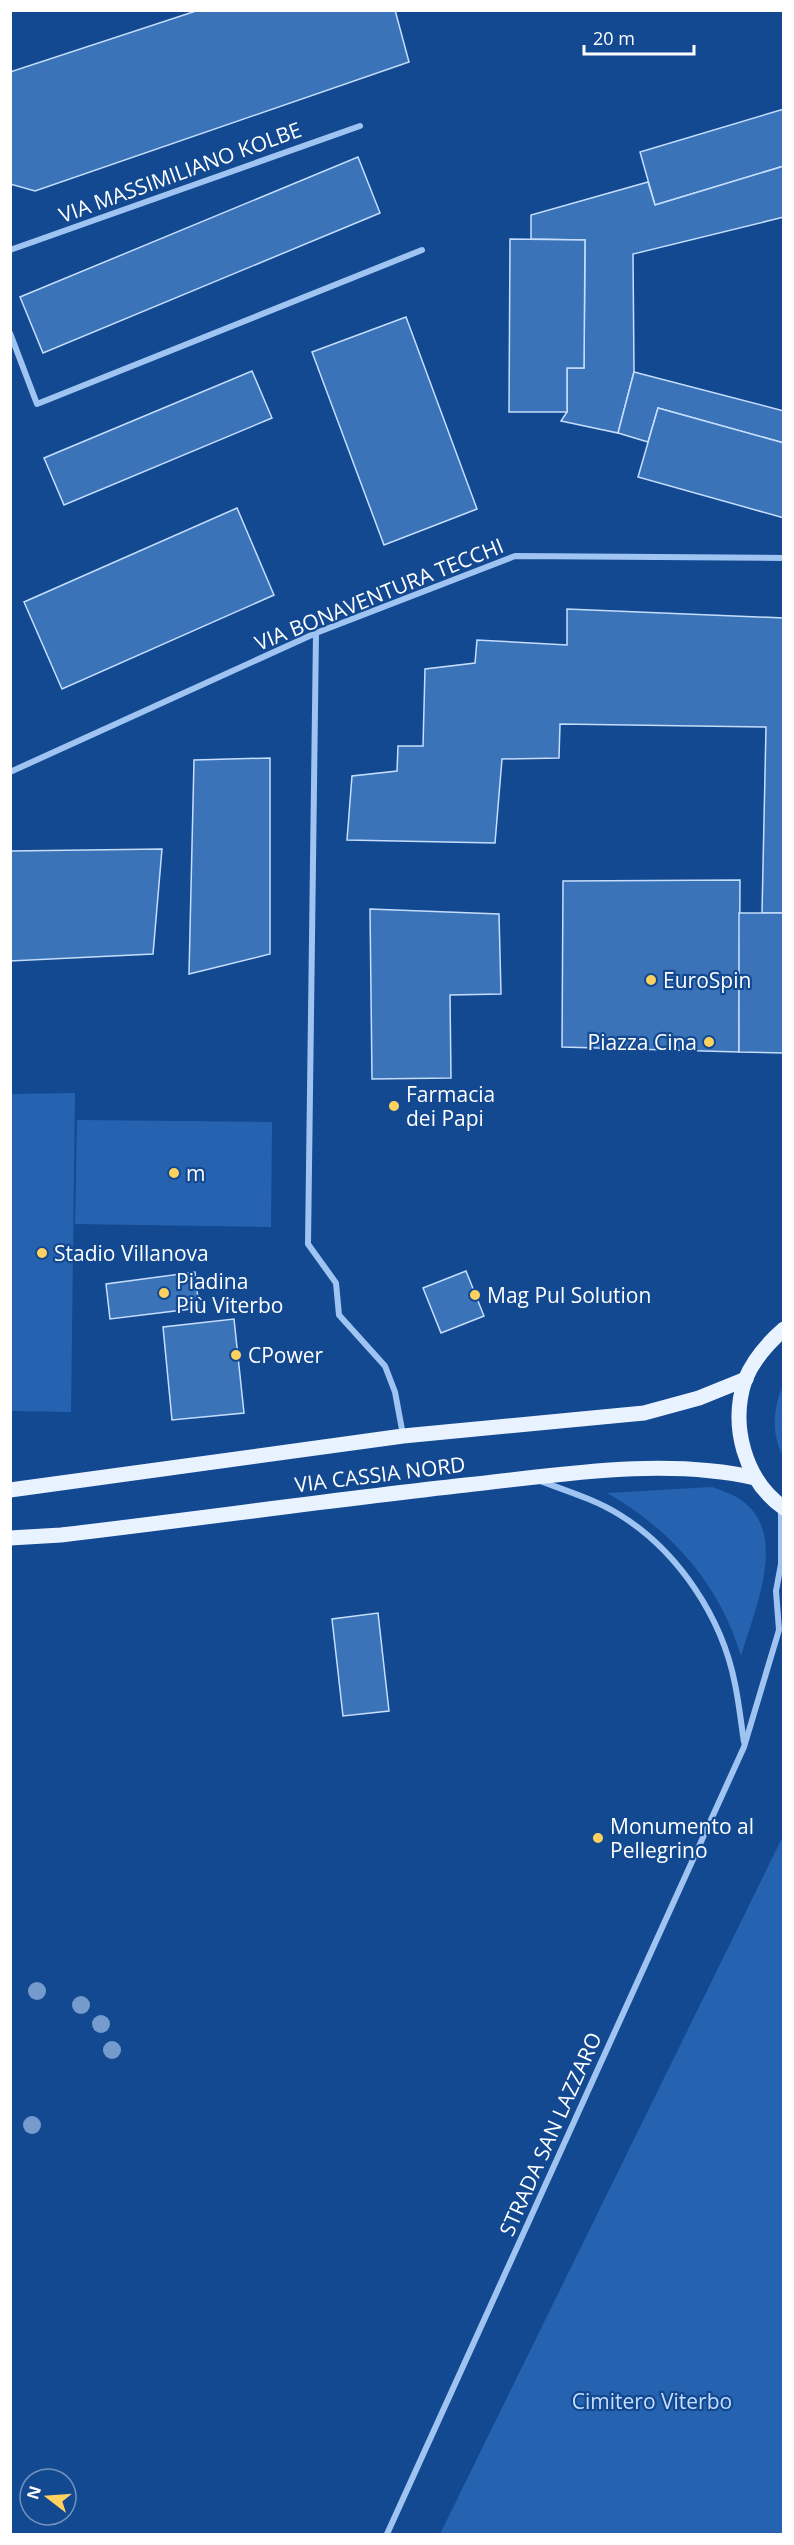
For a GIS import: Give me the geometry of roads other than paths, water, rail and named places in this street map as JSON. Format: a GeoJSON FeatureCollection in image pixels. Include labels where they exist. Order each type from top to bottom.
{"type":"FeatureCollection","features":[{"type":"Feature","properties":{"kind":"main road"},"geometry":{"type":"LineString","coordinates":[[782,1508],[755,1478],[744,1455],[740,1432],[740,1405],[746,1379],[761,1351],[783,1329]]}},
{"type":"Feature","properties":{"kind":"main road","name":"VIA CASSIA NORD"},"geometry":{"type":"LineString","coordinates":[[10,1490],[403,1436],[644,1413],[699,1398],[746,1379]]}},
{"type":"Feature","properties":{"kind":"main road","name":"VIA CASSIA NORD"},"geometry":{"type":"LineString","coordinates":[[10,1538],[61,1535],[531,1478],[640,1469],[725,1471],[755,1478]]}},
{"type":"Feature","properties":{"kind":"street","name":"VIA MASSIMILIANO KOLBE"},"geometry":{"type":"LineString","coordinates":[[10,250],[360,126]]}},
{"type":"Feature","properties":{"kind":"street"},"geometry":{"type":"LineString","coordinates":[[10,333],[37,404],[422,250]]}},
{"type":"Feature","properties":{"kind":"street","name":"VIA BONAVENTURA TECCHI"},"geometry":{"type":"LineString","coordinates":[[10,772],[316,633],[515,556],[783,558]]}},
{"type":"Feature","properties":{"kind":"street"},"geometry":{"type":"LineString","coordinates":[[316,633],[308,1244],[336,1283],[339,1315],[385,1366],[395,1392],[403,1436]]}},
{"type":"Feature","properties":{"kind":"street"},"geometry":{"type":"LineString","coordinates":[[531,1478],[620,1515],[653,1540],[679,1565],[722,1637],[735,1682],[744,1747]]}},
{"type":"Feature","properties":{"kind":"street","name":"STRADA SAN LAZZARO"},"geometry":{"type":"LineString","coordinates":[[387,2535],[744,1747],[781,1628],[776,1591],[781,1564],[782,1508]]}},
{"type":"Feature","properties":{"kind":"place","name":"EuroSpin"},"geometry":{"type":"Point","coordinates":[651,980]}},
{"type":"Feature","properties":{"kind":"place","name":"Piazza Cina"},"geometry":{"type":"Point","coordinates":[709,1042]}},
{"type":"Feature","properties":{"kind":"place","name":"Farmacia dei Papi"},"geometry":{"type":"Point","coordinates":[394,1106]}},
{"type":"Feature","properties":{"kind":"place","name":"m"},"geometry":{"type":"Point","coordinates":[174,1173]}},
{"type":"Feature","properties":{"kind":"place","name":"Stadio Villanova"},"geometry":{"type":"Point","coordinates":[42,1253]}},
{"type":"Feature","properties":{"kind":"place","name":"Piadina Più Viterbo"},"geometry":{"type":"Point","coordinates":[164,1293]}},
{"type":"Feature","properties":{"kind":"place","name":"Mag Pul Solution"},"geometry":{"type":"Point","coordinates":[475,1295]}},
{"type":"Feature","properties":{"kind":"place","name":"CPower"},"geometry":{"type":"Point","coordinates":[236,1355]}},
{"type":"Feature","properties":{"kind":"place","name":"Monumento al Pellegrino"},"geometry":{"type":"Point","coordinates":[598,1838]}},
{"type":"Feature","properties":{"kind":"park label","name":"Cimitero Viterbo"},"geometry":{"type":"Point","coordinates":[652,2401]}}]}
